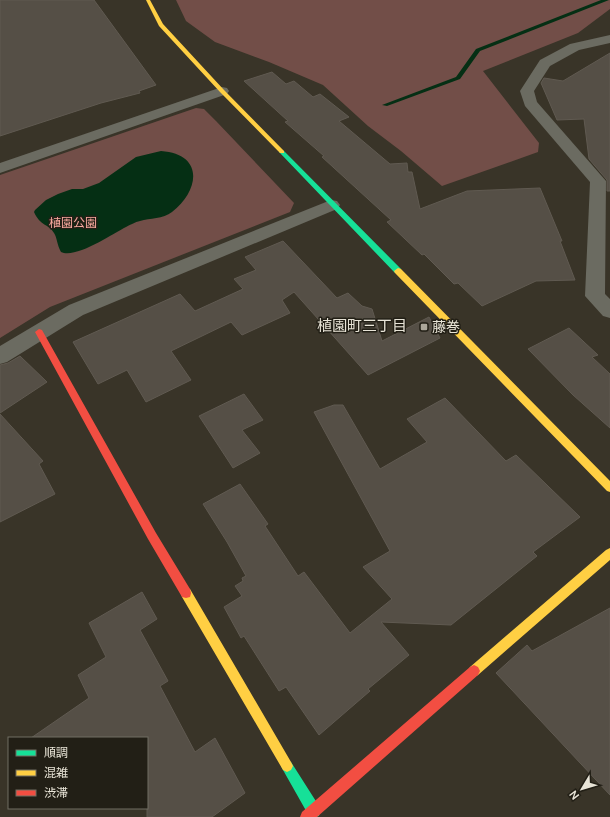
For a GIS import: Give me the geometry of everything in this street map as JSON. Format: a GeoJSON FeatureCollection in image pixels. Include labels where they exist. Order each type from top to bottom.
{"type":"FeatureCollection","features":[{"type":"Feature","properties":{"kind":"street"},"geometry":{"type":"LineString","coordinates":[[148,0],[161,25],[222,91],[331,205],[610,488]]}},
{"type":"Feature","properties":{"kind":"street"},"geometry":{"type":"LineString","coordinates":[[610,40],[575,47],[545,63],[527,91],[530,103],[604,180],[595,296],[610,311]]}},
{"type":"Feature","properties":{"kind":"street"},"geometry":{"type":"LineString","coordinates":[[0,168],[222,91]]}},
{"type":"Feature","properties":{"kind":"street"},"geometry":{"type":"LineString","coordinates":[[0,356],[76,310],[331,205]]}},
{"type":"Feature","properties":{"kind":"street"},"geometry":{"type":"LineString","coordinates":[[40,332],[152,536],[310,814],[610,553]]}},
{"type":"Feature","properties":{"kind":"green space"},"geometry":{"type":"Polygon","coordinates":[[[176,0],[610,0],[610,9],[578,33],[483,71],[539,143],[538,152],[442,186],[401,151],[368,126],[323,85],[269,62],[215,42],[186,21],[176,0]]]}},
{"type":"Feature","properties":{"kind":"green space","name":"植園公園"},"geometry":{"type":"Polygon","coordinates":[[[196,108],[204,109],[294,203],[290,212],[50,307],[0,338],[0,175],[196,108]]]}},
{"type":"Feature","properties":{"kind":"shaded area"},"geometry":{"type":"Polygon","coordinates":[[[161,151],[175,154],[185,159],[191,166],[193,174],[192,184],[188,194],[181,203],[168,214],[134,223],[94,245],[76,252],[61,252],[54,233],[36,217],[34,212],[35,210],[46,200],[58,194],[72,189],[83,189],[99,183],[136,157],[161,151]]]}},
{"type":"Feature","properties":{"kind":"building"},"geometry":{"type":"Polygon","coordinates":[[[0,0],[94,0],[156,85],[139,91],[140,93],[101,103],[0,136],[0,0]]]}},
{"type":"Feature","properties":{"kind":"building"},"geometry":{"type":"Polygon","coordinates":[[[610,53],[610,191],[607,191],[607,180],[589,159],[584,119],[557,120],[541,83],[544,78],[563,81],[610,53]]]}},
{"type":"Feature","properties":{"kind":"building"},"geometry":{"type":"Polygon","coordinates":[[[272,72],[286,84],[294,81],[313,97],[320,94],[349,117],[339,121],[390,164],[407,163],[408,172],[412,172],[420,209],[467,191],[540,188],[562,241],[560,241],[575,280],[536,281],[482,306],[458,283],[454,284],[424,254],[422,255],[387,222],[391,220],[322,157],[324,156],[285,122],[288,121],[244,81],[272,72]]]}},
{"type":"Feature","properties":{"kind":"building"},"geometry":{"type":"Polygon","coordinates":[[[283,241],[337,298],[348,293],[362,306],[372,309],[382,341],[429,317],[440,338],[368,375],[294,292],[282,300],[290,313],[242,335],[231,322],[171,351],[191,380],[146,402],[127,370],[98,384],[73,342],[180,294],[195,311],[243,289],[234,279],[256,270],[245,257],[283,241]]]}},
{"type":"Feature","properties":{"kind":"building"},"geometry":{"type":"Polygon","coordinates":[[[569,328],[598,355],[592,357],[610,374],[610,428],[573,395],[528,349],[569,328]]]}},
{"type":"Feature","properties":{"kind":"building"},"geometry":{"type":"Polygon","coordinates":[[[20,356],[47,382],[0,413],[0,365],[8,363],[20,356]]]}},
{"type":"Feature","properties":{"kind":"building"},"geometry":{"type":"Polygon","coordinates":[[[244,394],[263,420],[242,430],[260,453],[233,468],[199,416],[244,394]]]}},
{"type":"Feature","properties":{"kind":"building"},"geometry":{"type":"Polygon","coordinates":[[[445,398],[506,461],[516,455],[580,517],[533,552],[537,556],[451,625],[381,622],[409,655],[368,689],[370,691],[319,735],[286,687],[279,691],[244,636],[241,638],[224,607],[242,596],[235,586],[243,581],[242,578],[246,576],[203,504],[240,484],[268,524],[265,526],[298,576],[304,572],[350,633],[392,599],[363,567],[390,551],[314,412],[334,405],[343,405],[380,469],[427,442],[407,419],[445,398]]]}},
{"type":"Feature","properties":{"kind":"building"},"geometry":{"type":"Polygon","coordinates":[[[0,414],[43,461],[39,464],[55,494],[0,522],[0,414]]]}},
{"type":"Feature","properties":{"kind":"building"},"geometry":{"type":"Polygon","coordinates":[[[142,592],[157,619],[140,630],[168,681],[160,686],[195,752],[215,738],[245,793],[212,817],[147,817],[148,737],[32,737],[89,698],[78,675],[106,657],[89,623],[142,592]]]}},
{"type":"Feature","properties":{"kind":"building"},"geometry":{"type":"Polygon","coordinates":[[[610,608],[610,795],[496,673],[527,645],[532,651],[610,608]]]}},
{"type":"Feature","properties":{"kind":"waterway"},"geometry":{"type":"LineString","coordinates":[[385,105],[458,78],[478,50],[606,0]]}},
{"type":"Feature","properties":{"kind":"traffic: fast"},"geometry":{"type":"LineString","coordinates":[[282,152],[398,271]]}},
{"type":"Feature","properties":{"kind":"traffic: fast"},"geometry":{"type":"LineString","coordinates":[[287,766],[314,811]]}},
{"type":"Feature","properties":{"kind":"traffic: slow"},"geometry":{"type":"LineString","coordinates":[[148,0],[161,25],[222,91],[282,152]]}},
{"type":"Feature","properties":{"kind":"traffic: slow"},"geometry":{"type":"LineString","coordinates":[[398,271],[610,488]]}},
{"type":"Feature","properties":{"kind":"traffic: slow"},"geometry":{"type":"LineString","coordinates":[[474,671],[610,553]]}},
{"type":"Feature","properties":{"kind":"traffic: slow"},"geometry":{"type":"LineString","coordinates":[[186,593],[287,766]]}},
{"type":"Feature","properties":{"kind":"traffic: jam"},"geometry":{"type":"LineString","coordinates":[[39,332],[152,536],[186,593]]}},
{"type":"Feature","properties":{"kind":"traffic: jam"},"geometry":{"type":"LineString","coordinates":[[307,817],[474,671]]}},
{"type":"Feature","properties":{"kind":"place","name":"藤巻"},"geometry":{"type":"Point","coordinates":[424,327]}},
{"type":"Feature","properties":{"kind":"district","name":"植園町三丁目"},"geometry":{"type":"Point","coordinates":[362,326]}}]}
